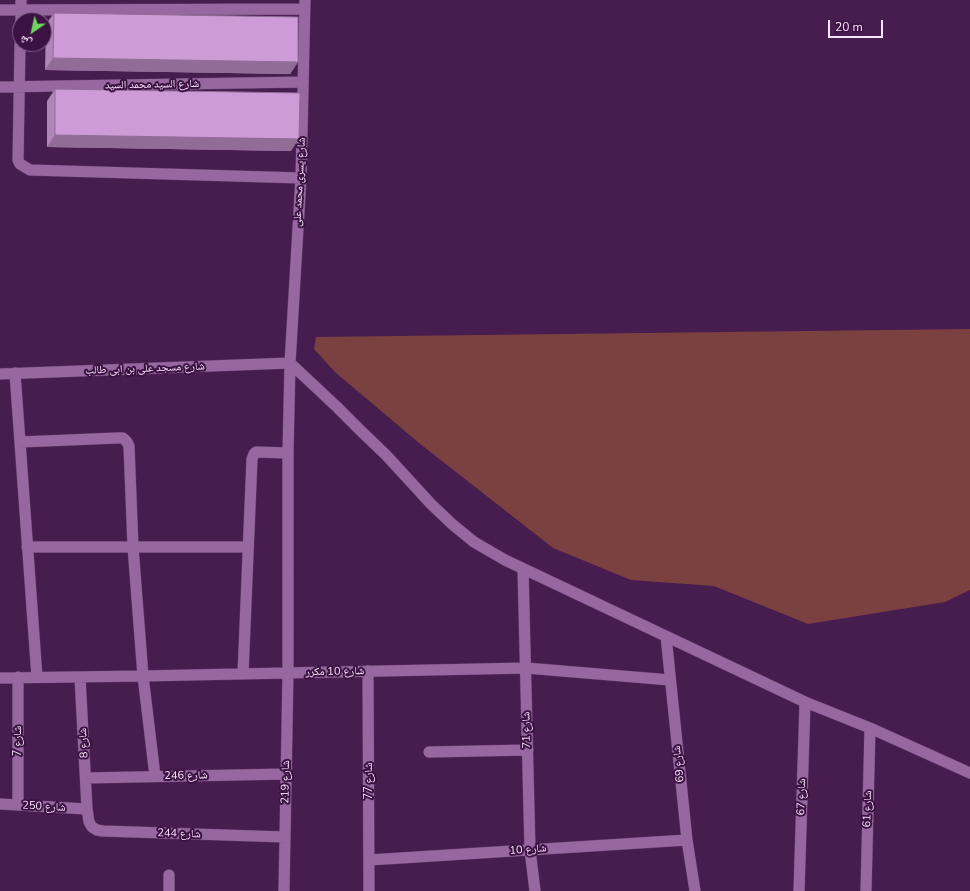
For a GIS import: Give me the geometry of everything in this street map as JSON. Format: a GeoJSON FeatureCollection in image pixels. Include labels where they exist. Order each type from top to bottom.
{"type":"FeatureCollection","features":[{"type":"Feature","properties":{"kind":"street"},"geometry":{"type":"LineString","coordinates":[[0,10],[305,5]]}},
{"type":"Feature","properties":{"kind":"street","name":"شارع يسرى محمد على"},"geometry":{"type":"LineString","coordinates":[[288,452],[290,363],[301,178],[305,5]]}},
{"type":"Feature","properties":{"kind":"street"},"geometry":{"type":"LineString","coordinates":[[20,52],[18,160],[20,164],[30,170],[301,178]]}},
{"type":"Feature","properties":{"kind":"street","name":"شارع السيد محمد السيد"},"geometry":{"type":"LineString","coordinates":[[0,87],[303,82]]}},
{"type":"Feature","properties":{"kind":"street"},"geometry":{"type":"LineString","coordinates":[[290,363],[386,455],[431,504],[474,542],[523,569],[805,702],[870,728],[970,773]]}},
{"type":"Feature","properties":{"kind":"street","name":"شارع مسجد على بن ابى طالب"},"geometry":{"type":"LineString","coordinates":[[0,374],[290,363]]}},
{"type":"Feature","properties":{"kind":"street"},"geometry":{"type":"LineString","coordinates":[[15,373],[37,677]]}},
{"type":"Feature","properties":{"kind":"street"},"geometry":{"type":"LineString","coordinates":[[20,442],[123,438],[129,446],[133,547],[143,676],[155,776]]}},
{"type":"Feature","properties":{"kind":"street"},"geometry":{"type":"LineString","coordinates":[[243,674],[253,456],[256,452],[288,452]]}},
{"type":"Feature","properties":{"kind":"street","name":"شارع 219"},"geometry":{"type":"LineString","coordinates":[[284,891],[288,673],[288,452]]}},
{"type":"Feature","properties":{"kind":"street"},"geometry":{"type":"LineString","coordinates":[[27,547],[248,547]]}},
{"type":"Feature","properties":{"kind":"street","name":"شارع 71"},"geometry":{"type":"LineString","coordinates":[[523,569],[530,850],[535,891]]}},
{"type":"Feature","properties":{"kind":"street","name":"شارع 69"},"geometry":{"type":"LineString","coordinates":[[666,636],[687,840],[695,891]]}},
{"type":"Feature","properties":{"kind":"street","name":"شارع 10 مكرر"},"geometry":{"type":"LineString","coordinates":[[0,678],[526,668],[670,680]]}},
{"type":"Feature","properties":{"kind":"street","name":"شارع 77"},"geometry":{"type":"LineString","coordinates":[[368,671],[369,891]]}},
{"type":"Feature","properties":{"kind":"street","name":"شارع 8"},"geometry":{"type":"LineString","coordinates":[[80,676],[87,809]]}},
{"type":"Feature","properties":{"kind":"street","name":"شارع 7"},"geometry":{"type":"LineString","coordinates":[[18,677],[18,805]]}},
{"type":"Feature","properties":{"kind":"street","name":"شارع 67"},"geometry":{"type":"LineString","coordinates":[[799,891],[805,702]]}},
{"type":"Feature","properties":{"kind":"street","name":"شارع 61"},"geometry":{"type":"LineString","coordinates":[[866,891],[870,728]]}},
{"type":"Feature","properties":{"kind":"street"},"geometry":{"type":"LineString","coordinates":[[429,752],[528,750]]}},
{"type":"Feature","properties":{"kind":"street","name":"شارع 246"},"geometry":{"type":"LineString","coordinates":[[86,778],[286,774]]}},
{"type":"Feature","properties":{"kind":"street","name":"شارع 250"},"geometry":{"type":"LineString","coordinates":[[0,804],[87,809]]}},
{"type":"Feature","properties":{"kind":"street","name":"شارع 244"},"geometry":{"type":"LineString","coordinates":[[87,809],[89,822],[92,827],[103,831],[285,837]]}},
{"type":"Feature","properties":{"kind":"street","name":"شارع 10"},"geometry":{"type":"LineString","coordinates":[[369,860],[687,840]]}},
{"type":"Feature","properties":{"kind":"street"},"geometry":{"type":"LineString","coordinates":[[169,875],[169,891]]}},
{"type":"Feature","properties":{"kind":"shaded area"},"geometry":{"type":"Polygon","coordinates":[[[970,329],[970,590],[945,602],[808,624],[714,586],[631,580],[553,548],[419,443],[335,372],[314,349],[316,337],[970,329]]]}},
{"type":"Feature","properties":{"kind":"building"},"geometry":{"type":"Polygon","coordinates":[[[54,13],[298,17],[298,62],[53,58],[54,13]]]}},
{"type":"Feature","properties":{"kind":"building"},"geometry":{"type":"Polygon","coordinates":[[[55,89],[300,93],[299,139],[55,135],[55,89]]]}}]}
